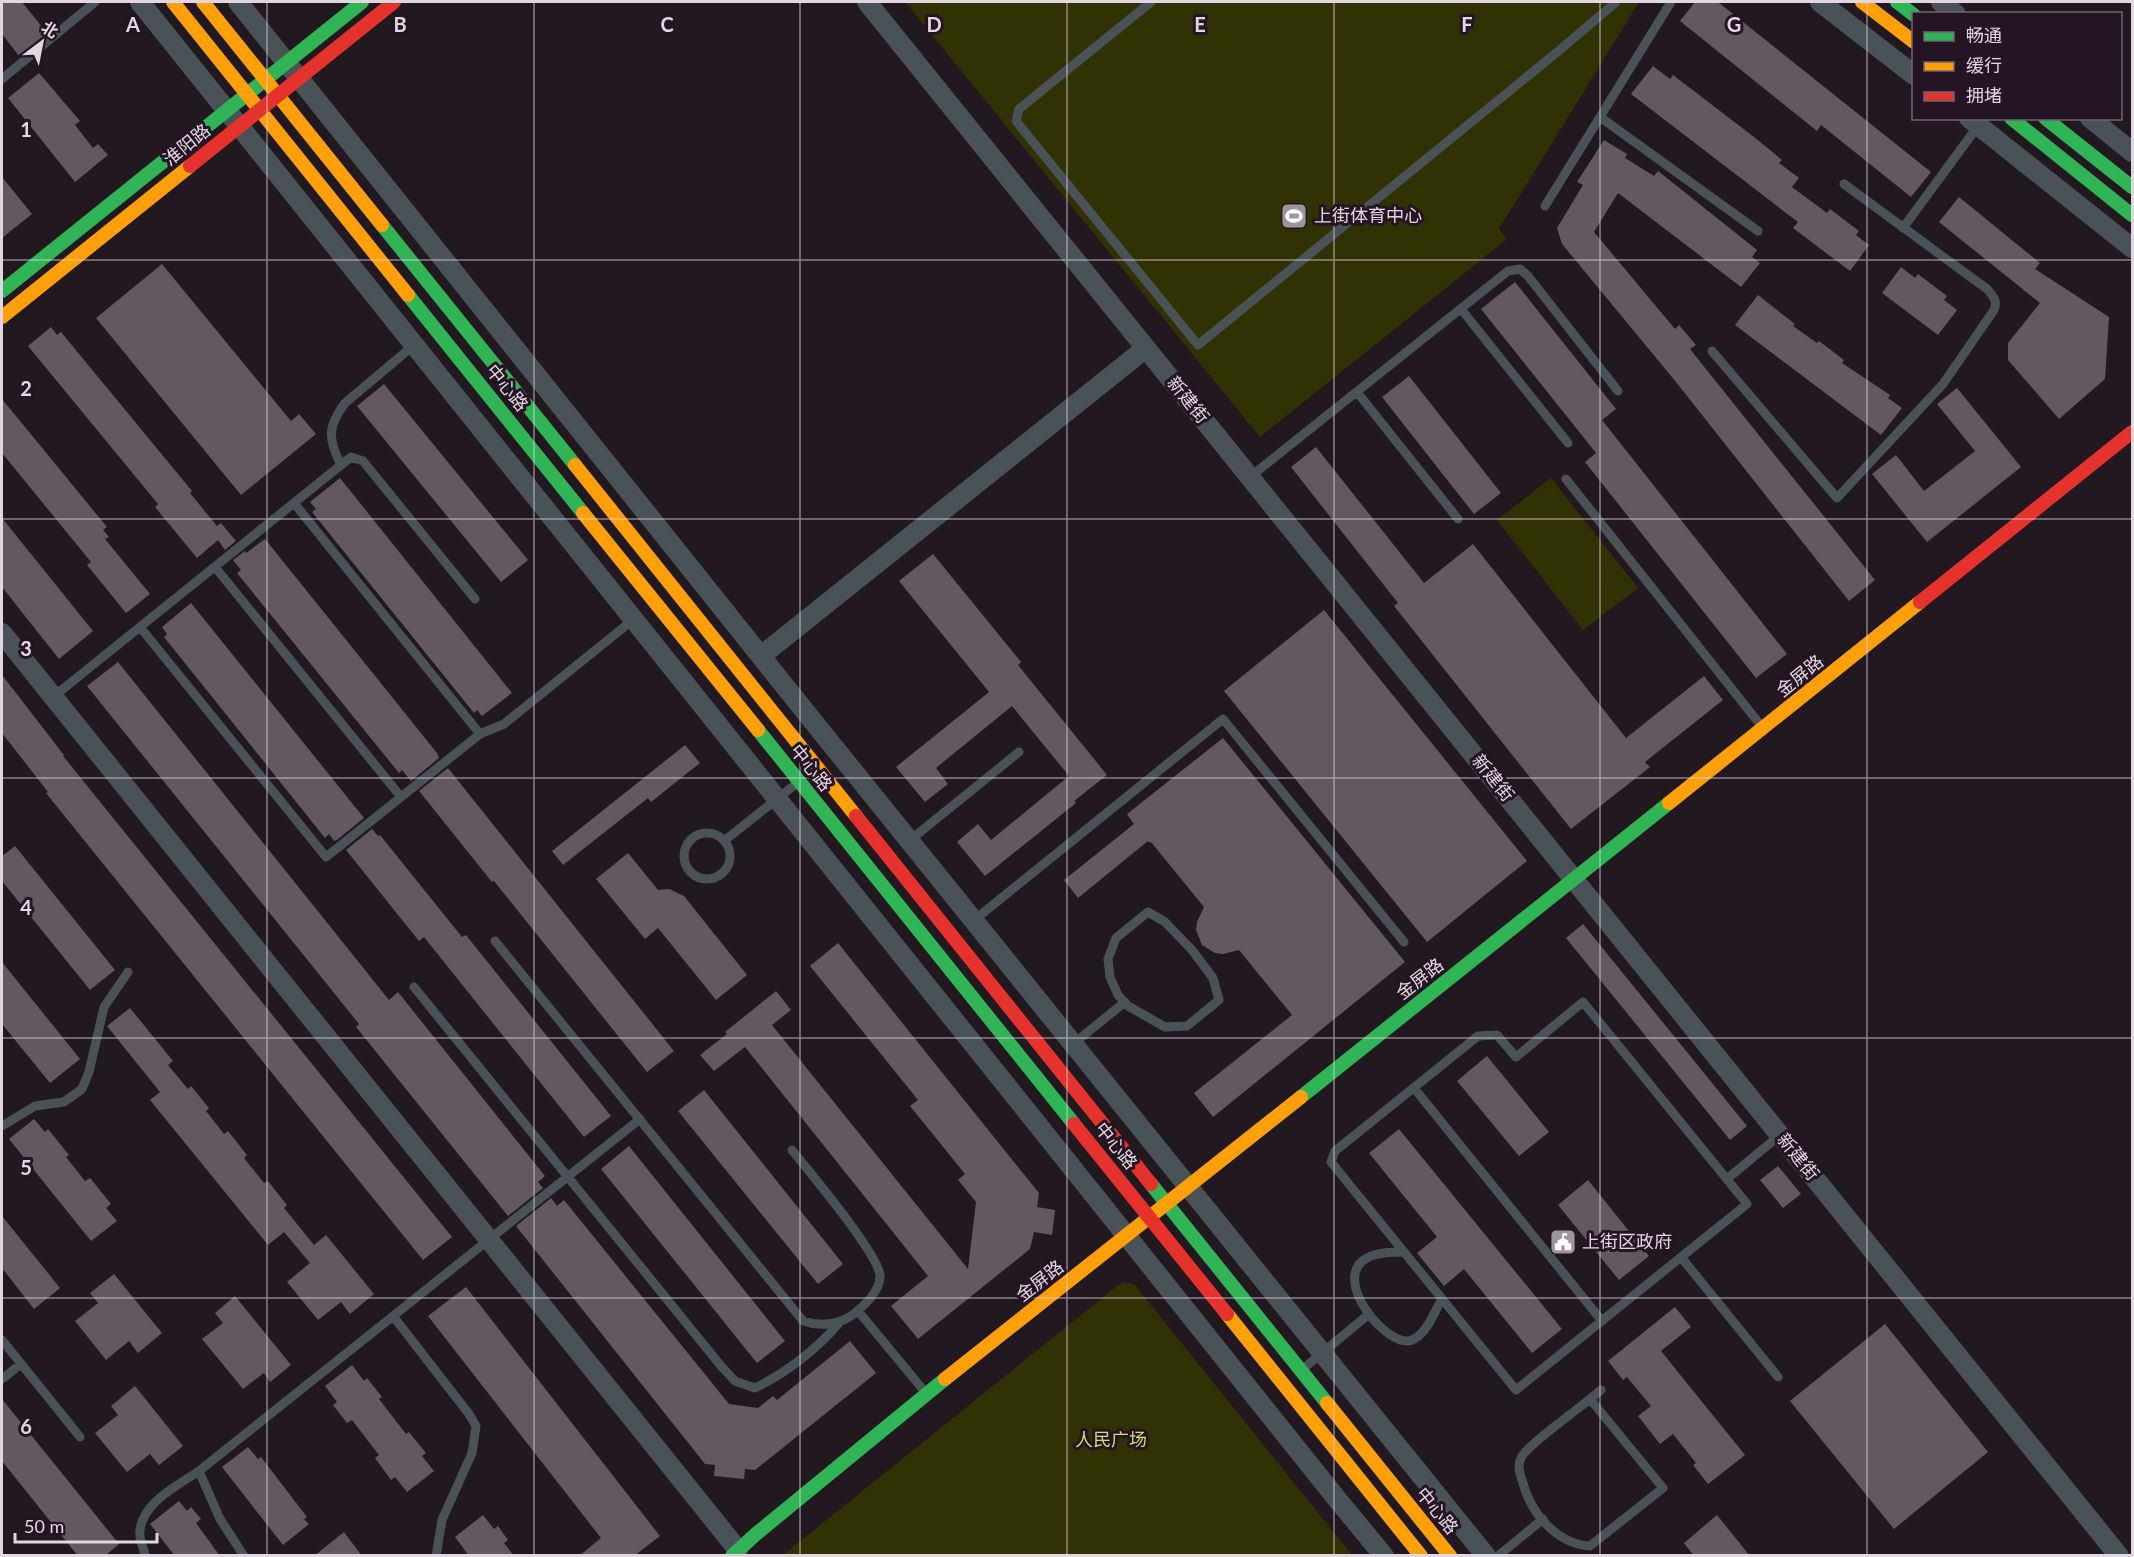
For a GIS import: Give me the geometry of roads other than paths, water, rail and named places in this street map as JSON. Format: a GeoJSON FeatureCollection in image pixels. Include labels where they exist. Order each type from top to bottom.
{"type":"FeatureCollection","features":[{"type":"Feature","properties":{"kind":"main road","name":"中心路"},"geometry":{"type":"LineString","coordinates":[[173,2],[1421,1556]]}},
{"type":"Feature","properties":{"kind":"main road","name":"中心路"},"geometry":{"type":"LineString","coordinates":[[202,2],[1450,1556]]}},
{"type":"Feature","properties":{"kind":"main road","name":"淮阳路"},"geometry":{"type":"LineString","coordinates":[[2,291],[363,2]]}},
{"type":"Feature","properties":{"kind":"main road","name":"淮阳路"},"geometry":{"type":"LineString","coordinates":[[2,317],[394,2]]}},
{"type":"Feature","properties":{"kind":"main road"},"geometry":{"type":"LineString","coordinates":[[1862,2],[1912,40]]}},
{"type":"Feature","properties":{"kind":"main road"},"geometry":{"type":"LineString","coordinates":[[1897,2],[1912,13]]}},
{"type":"Feature","properties":{"kind":"main road"},"geometry":{"type":"LineString","coordinates":[[2014,120],[2133,214]]}},
{"type":"Feature","properties":{"kind":"main road"},"geometry":{"type":"LineString","coordinates":[[2048,120],[2133,188]]}},
{"type":"Feature","properties":{"kind":"main road","name":"金屏路"},"geometry":{"type":"LineString","coordinates":[[735,1553],[926,1394],[2133,432]]}},
{"type":"Feature","properties":{"kind":"street"},"geometry":{"type":"LineString","coordinates":[[140,2],[1384,1556]]}},
{"type":"Feature","properties":{"kind":"street"},"geometry":{"type":"LineString","coordinates":[[238,2],[760,656],[1486,1556]]}},
{"type":"Feature","properties":{"kind":"street","name":"新建街"},"geometry":{"type":"LineString","coordinates":[[867,2],[2119,1556]]}},
{"type":"Feature","properties":{"kind":"street"},"geometry":{"type":"LineString","coordinates":[[1820,2],[1912,73]]}},
{"type":"Feature","properties":{"kind":"street"},"geometry":{"type":"LineString","coordinates":[[1941,2],[1954,12]]}},
{"type":"Feature","properties":{"kind":"street"},"geometry":{"type":"LineString","coordinates":[[2093,120],[2133,152]]}},
{"type":"Feature","properties":{"kind":"street"},"geometry":{"type":"LineString","coordinates":[[1973,122],[2133,248]]}},
{"type":"Feature","properties":{"kind":"street"},"geometry":{"type":"LineString","coordinates":[[760,656],[1146,348]]}},
{"type":"Feature","properties":{"kind":"street"},"geometry":{"type":"LineString","coordinates":[[2,633],[489,1240],[735,1553]]}},
{"type":"Feature","properties":{"kind":"lane"},"geometry":{"type":"LineString","coordinates":[[2,79],[95,2]]}},
{"type":"Feature","properties":{"kind":"lane"},"geometry":{"type":"LineString","coordinates":[[1151,2],[1019,109],[1016,121],[1198,345],[1616,2]]}},
{"type":"Feature","properties":{"kind":"lane"},"geometry":{"type":"LineString","coordinates":[[1545,206],[1671,2]]}},
{"type":"Feature","properties":{"kind":"lane"},"geometry":{"type":"LineString","coordinates":[[1600,117],[1758,231]]}},
{"type":"Feature","properties":{"kind":"lane"},"geometry":{"type":"LineString","coordinates":[[1904,228],[1973,122]]}},
{"type":"Feature","properties":{"kind":"lane"},"geometry":{"type":"LineString","coordinates":[[1712,351],[1837,498],[1943,384],[1996,304],[1994,297],[1987,289],[1844,184]]}},
{"type":"Feature","properties":{"kind":"lane"},"geometry":{"type":"LineString","coordinates":[[1250,477],[1508,271],[1520,269],[1528,276],[1618,391]]}},
{"type":"Feature","properties":{"kind":"lane"},"geometry":{"type":"LineString","coordinates":[[1461,309],[1568,443]]}},
{"type":"Feature","properties":{"kind":"lane"},"geometry":{"type":"LineString","coordinates":[[341,465],[331,445],[331,433],[337,414],[345,403],[414,345]]}},
{"type":"Feature","properties":{"kind":"lane"},"geometry":{"type":"LineString","coordinates":[[1357,392],[1458,519]]}},
{"type":"Feature","properties":{"kind":"lane"},"geometry":{"type":"LineString","coordinates":[[53,697],[351,457],[363,461],[475,599]]}},
{"type":"Feature","properties":{"kind":"lane"},"geometry":{"type":"LineString","coordinates":[[1566,479],[1763,728]]}},
{"type":"Feature","properties":{"kind":"lane"},"geometry":{"type":"LineString","coordinates":[[294,503],[480,734]]}},
{"type":"Feature","properties":{"kind":"lane"},"geometry":{"type":"LineString","coordinates":[[215,567],[401,797]]}},
{"type":"Feature","properties":{"kind":"lane"},"geometry":{"type":"LineString","coordinates":[[140,627],[326,857],[480,734],[504,724],[634,620]]}},
{"type":"Feature","properties":{"kind":"lane"},"geometry":{"type":"LineString","coordinates":[[974,921],[1223,719],[1404,942]]}},
{"type":"Feature","properties":{"kind":"lane"},"geometry":{"type":"LineString","coordinates":[[909,841],[1019,752]]}},
{"type":"Feature","properties":{"kind":"lane"},"geometry":{"type":"LineString","coordinates":[[724,841],[799,782]]}},
{"type":"Feature","properties":{"kind":"lane"},"geometry":{"type":"LineString","coordinates":[[705,833],[724,841],[730,855],[727,867],[722,873],[714,878],[706,879],[691,872],[684,856],[690,841],[705,833]]}},
{"type":"Feature","properties":{"kind":"lane"},"geometry":{"type":"LineString","coordinates":[[1148,912],[1166,922],[1192,950],[1213,978],[1219,1000],[1187,1026],[1165,1026],[1148,1018],[1125,1002],[1118,995],[1110,977],[1108,959],[1116,938],[1148,912]]}},
{"type":"Feature","properties":{"kind":"lane"},"geometry":{"type":"LineString","coordinates":[[495,941],[803,1321],[826,1325],[839,1322],[858,1311],[872,1296],[880,1276],[872,1254],[792,1150]]}},
{"type":"Feature","properties":{"kind":"lane"},"geometry":{"type":"LineString","coordinates":[[2,1125],[35,1106],[64,1102],[82,1089],[89,1072],[104,1007],[128,972]]}},
{"type":"Feature","properties":{"kind":"lane"},"geometry":{"type":"LineString","coordinates":[[414,987],[735,1381],[755,1388],[774,1378],[828,1335],[839,1322]]}},
{"type":"Feature","properties":{"kind":"lane"},"geometry":{"type":"LineString","coordinates":[[1073,1044],[1125,1002]]}},
{"type":"Feature","properties":{"kind":"lane"},"geometry":{"type":"LineString","coordinates":[[1583,1002],[1726,1179],[1747,1204],[1516,1390],[1331,1162],[1335,1152],[1478,1036],[1497,1035],[1515,1057],[1583,1002]]}},
{"type":"Feature","properties":{"kind":"lane"},"geometry":{"type":"LineString","coordinates":[[1414,1088],[1602,1321]]}},
{"type":"Feature","properties":{"kind":"lane"},"geometry":{"type":"LineString","coordinates":[[145,1556],[140,1535],[144,1519],[153,1504],[199,1471],[640,1119]]}},
{"type":"Feature","properties":{"kind":"lane"},"geometry":{"type":"LineString","coordinates":[[1726,1179],[1780,1135]]}},
{"type":"Feature","properties":{"kind":"lane"},"geometry":{"type":"LineString","coordinates":[[1404,1252],[1383,1253],[1370,1257],[1359,1265],[1355,1280],[1356,1289],[1369,1314],[1401,1340],[1413,1340],[1426,1327],[1442,1299]]}},
{"type":"Feature","properties":{"kind":"lane"},"geometry":{"type":"LineString","coordinates":[[1681,1257],[1778,1377]]}},
{"type":"Feature","properties":{"kind":"lane"},"geometry":{"type":"LineString","coordinates":[[858,1311],[926,1394]]}},
{"type":"Feature","properties":{"kind":"lane"},"geometry":{"type":"LineString","coordinates":[[1301,1370],[1369,1314]]}},
{"type":"Feature","properties":{"kind":"lane"},"geometry":{"type":"LineString","coordinates":[[393,1316],[476,1426],[472,1453],[442,1520],[436,1556]]}},
{"type":"Feature","properties":{"kind":"lane"},"geometry":{"type":"LineString","coordinates":[[2,1341],[80,1437]]}},
{"type":"Feature","properties":{"kind":"lane"},"geometry":{"type":"LineString","coordinates":[[2,1379],[21,1364]]}},
{"type":"Feature","properties":{"kind":"lane"},"geometry":{"type":"LineString","coordinates":[[1590,1399],[1663,1488],[1590,1546],[1568,1541],[1543,1520],[1525,1493],[1519,1467],[1524,1452],[1601,1390]]}},
{"type":"Feature","properties":{"kind":"lane"},"geometry":{"type":"LineString","coordinates":[[199,1471],[220,1519],[244,1556]]}},
{"type":"Feature","properties":{"kind":"lane"},"geometry":{"type":"LineString","coordinates":[[1498,1556],[1543,1520]]}},
{"type":"Feature","properties":{"kind":"place","name":"上街体育中心"},"geometry":{"type":"Point","coordinates":[1294,216]}},
{"type":"Feature","properties":{"kind":"place","name":"上街区政府"},"geometry":{"type":"Point","coordinates":[1563,1242]}},
{"type":"Feature","properties":{"kind":"park label","name":"人民广场"},"geometry":{"type":"Point","coordinates":[1111,1440]}}]}
